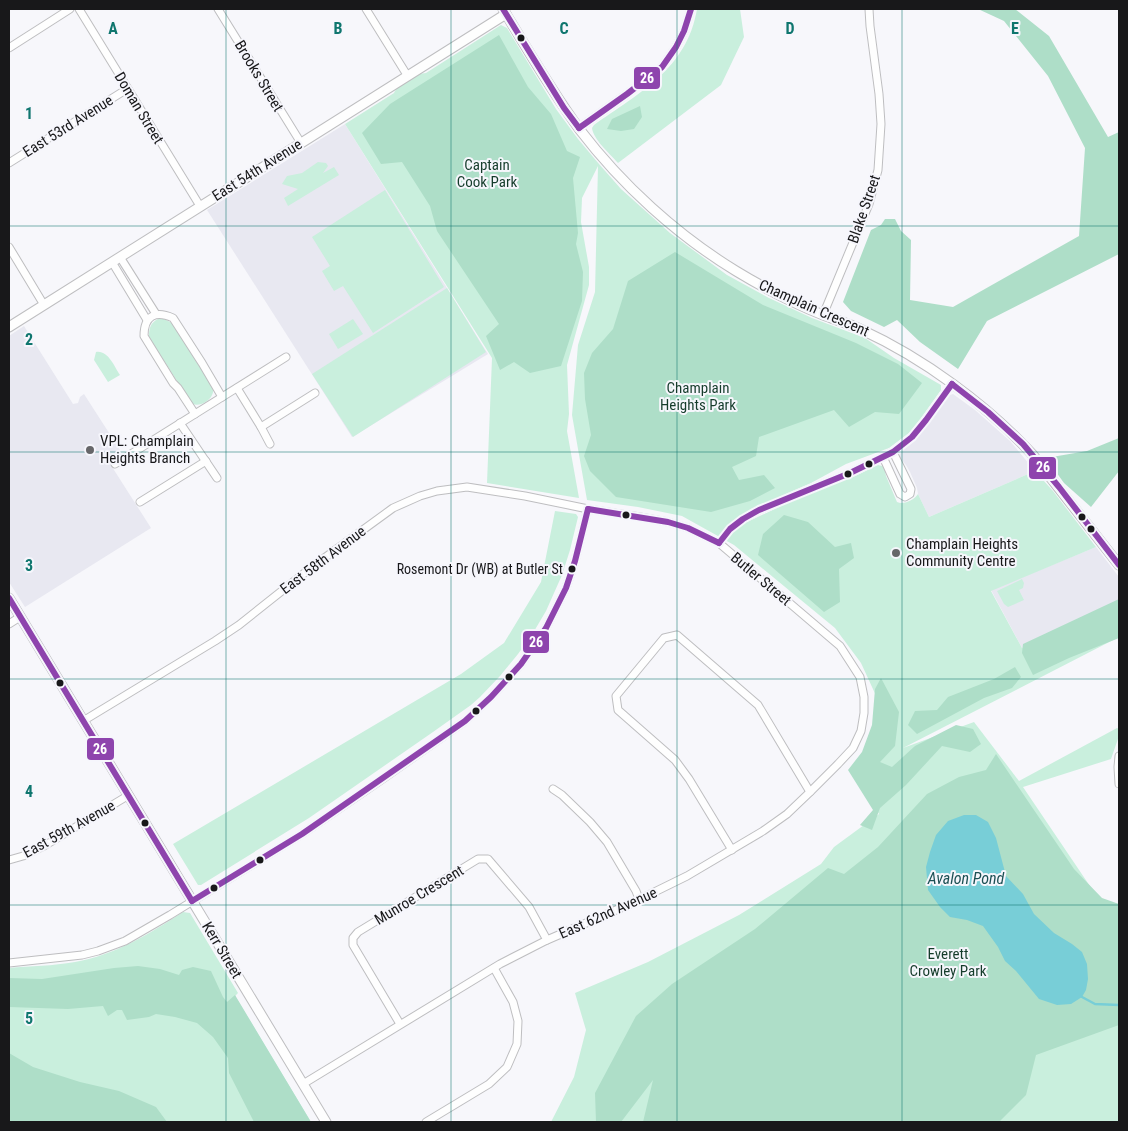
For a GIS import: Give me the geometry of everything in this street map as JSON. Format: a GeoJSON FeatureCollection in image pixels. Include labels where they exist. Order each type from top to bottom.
{"type":"FeatureCollection","features":[{"type":"Feature","properties":{"kind":"street"},"geometry":{"type":"LineString","coordinates":[[9,48],[70,9]]}},
{"type":"Feature","properties":{"kind":"street","name":"Doman Street"},"geometry":{"type":"LineString","coordinates":[[79,9],[200,206]]}},
{"type":"Feature","properties":{"kind":"street","name":"Brooks Street"},"geometry":{"type":"LineString","coordinates":[[218,9],[300,143]]}},
{"type":"Feature","properties":{"kind":"street"},"geometry":{"type":"LineString","coordinates":[[366,9],[407,76]]}},
{"type":"Feature","properties":{"kind":"street"},"geometry":{"type":"LineString","coordinates":[[579,128],[662,67],[676,48],[691,9]]}},
{"type":"Feature","properties":{"kind":"street","name":"Blake Street"},"geometry":{"type":"LineString","coordinates":[[823,315],[869,204],[878,170],[881,124],[869,9]]}},
{"type":"Feature","properties":{"kind":"street","name":"East 54th Avenue"},"geometry":{"type":"LineString","coordinates":[[9,327],[407,76],[504,11]]}},
{"type":"Feature","properties":{"kind":"street","name":"Champlain Crescent"},"geometry":{"type":"LineString","coordinates":[[504,11],[579,128],[632,188],[676,229],[736,271],[787,300],[861,329],[890,344],[952,384],[988,412],[1027,449],[1119,565]]}},
{"type":"Feature","properties":{"kind":"street","name":"East 53rd Avenue"},"geometry":{"type":"LineString","coordinates":[[9,163],[128,89]]}},
{"type":"Feature","properties":{"kind":"street"},"geometry":{"type":"LineString","coordinates":[[9,247],[44,305]]}},
{"type":"Feature","properties":{"kind":"street"},"geometry":{"type":"LineString","coordinates":[[120,257],[156,314]]}},
{"type":"Feature","properties":{"kind":"street"},"geometry":{"type":"LineString","coordinates":[[112,262],[148,320]]}},
{"type":"Feature","properties":{"kind":"street"},"geometry":{"type":"LineString","coordinates":[[195,414],[144,336],[144,328],[148,320],[156,314],[173,318],[222,397]]}},
{"type":"Feature","properties":{"kind":"street"},"geometry":{"type":"LineString","coordinates":[[116,464],[286,357]]}},
{"type":"Feature","properties":{"kind":"street"},"geometry":{"type":"LineString","coordinates":[[719,543],[743,519],[787,498],[850,473],[893,452],[912,437],[952,384]]}},
{"type":"Feature","properties":{"kind":"street"},"geometry":{"type":"LineString","coordinates":[[236,388],[270,444]]}},
{"type":"Feature","properties":{"kind":"street"},"geometry":{"type":"LineString","coordinates":[[261,427],[315,393]]}},
{"type":"Feature","properties":{"kind":"street"},"geometry":{"type":"LineString","coordinates":[[180,423],[217,478]]}},
{"type":"Feature","properties":{"kind":"street"},"geometry":{"type":"LineString","coordinates":[[883,457],[900,494],[905,497],[910,494],[911,489],[893,452]]}},
{"type":"Feature","properties":{"kind":"street"},"geometry":{"type":"LineString","coordinates":[[140,502],[206,461]]}},
{"type":"Feature","properties":{"kind":"street","name":"East 58th Avenue"},"geometry":{"type":"LineString","coordinates":[[83,721],[239,625],[312,567],[393,508],[420,496],[437,491],[467,487],[525,496],[588,509]]}},
{"type":"Feature","properties":{"kind":"street"},"geometry":{"type":"LineString","coordinates":[[9,963],[69,957],[98,951],[125,941],[302,834],[465,721],[492,697],[521,664],[546,628],[566,588],[588,509]]}},
{"type":"Feature","properties":{"kind":"street","name":"Butler Street"},"geometry":{"type":"LineString","coordinates":[[588,509],[668,522],[688,528],[719,543],[840,646],[860,677],[864,698]]}},
{"type":"Feature","properties":{"kind":"street","name":"Kerr Street"},"geometry":{"type":"LineString","coordinates":[[9,598],[326,1122]]}},
{"type":"Feature","properties":{"kind":"street"},"geometry":{"type":"LineString","coordinates":[[9,624],[20,617]]}},
{"type":"Feature","properties":{"kind":"street"},"geometry":{"type":"LineString","coordinates":[[732,850],[689,779],[675,760],[618,710],[616,696],[664,638],[677,635],[758,705],[810,792]]}},
{"type":"Feature","properties":{"kind":"street","name":"East 62nd Avenue"},"geometry":{"type":"LineString","coordinates":[[302,1084],[494,968],[547,940],[687,876],[763,832],[787,814],[853,748],[861,731],[864,698]]}},
{"type":"Feature","properties":{"kind":"street"},"geometry":{"type":"LineString","coordinates":[[1119,756],[1119,784]]}},
{"type":"Feature","properties":{"kind":"street"},"geometry":{"type":"LineString","coordinates":[[553,789],[562,795],[590,822],[607,842],[639,899]]}},
{"type":"Feature","properties":{"kind":"street","name":"East 59th Avenue"},"geometry":{"type":"LineString","coordinates":[[9,860],[44,846],[129,795]]}},
{"type":"Feature","properties":{"kind":"street","name":"Munroe Crescent"},"geometry":{"type":"LineString","coordinates":[[400,1024],[352,945],[353,938],[358,932],[478,859],[488,859],[529,907],[547,940]]}},
{"type":"Feature","properties":{"kind":"street"},"geometry":{"type":"LineString","coordinates":[[426,1122],[489,1084],[507,1067],[517,1044],[518,1021],[513,1002],[494,968]]}},
{"type":"Feature","properties":{"kind":"shaded area"},"geometry":{"type":"Polygon","coordinates":[[[345,124],[488,354],[352,437],[207,210],[345,124]]]}},
{"type":"Feature","properties":{"kind":"shaded area"},"geometry":{"type":"Polygon","coordinates":[[[24,326],[73,404],[78,403],[80,397],[84,394],[120,450],[107,459],[151,528],[25,607],[9,582],[9,336],[24,326]]]}},
{"type":"Feature","properties":{"kind":"shaded area"},"geometry":{"type":"Polygon","coordinates":[[[953,394],[975,410],[1010,441],[1035,471],[929,517],[910,472],[900,458],[900,454],[921,432],[947,397],[953,394]]]}},
{"type":"Feature","properties":{"kind":"shaded area"},"geometry":{"type":"Polygon","coordinates":[[[1096,547],[1119,577],[1119,601],[1022,648],[991,590],[1096,547]]]}},
{"type":"Feature","properties":{"kind":"green space"},"geometry":{"type":"Polygon","coordinates":[[[697,9],[740,9],[744,37],[721,85],[618,163],[599,142],[592,128],[659,78],[672,64],[692,30],[697,9]]]}},
{"type":"Feature","properties":{"kind":"green space"},"geometry":{"type":"Polygon","coordinates":[[[978,9],[1015,9],[1049,36],[1108,137],[1119,132],[1119,254],[987,321],[958,369],[920,342],[897,320],[884,327],[851,311],[843,302],[871,230],[881,225],[885,219],[895,219],[901,231],[911,240],[910,300],[953,307],[1079,236],[1085,148],[1048,76],[1004,21],[978,9]]]}},
{"type":"Feature","properties":{"kind":"green space","name":"Champlain Heights Park"},"geometry":{"type":"Polygon","coordinates":[[[501,25],[507,28],[556,109],[578,139],[621,189],[670,233],[727,275],[769,298],[812,318],[865,338],[894,358],[941,385],[941,390],[909,433],[889,448],[846,464],[811,483],[751,509],[743,514],[747,522],[822,487],[855,476],[878,465],[884,467],[897,502],[909,501],[918,494],[929,517],[1035,471],[1053,491],[1096,547],[991,591],[1022,648],[1119,601],[1119,637],[903,748],[974,722],[1019,781],[1117,728],[1119,729],[1119,736],[1111,759],[1023,787],[1098,898],[1119,907],[1119,1122],[551,1122],[574,1077],[586,1030],[575,993],[648,962],[739,915],[821,864],[834,847],[879,814],[853,767],[865,763],[878,700],[861,663],[835,628],[734,545],[682,516],[638,507],[587,500],[572,415],[578,345],[595,292],[598,166],[582,198],[581,222],[589,267],[589,285],[567,365],[569,414],[567,431],[579,498],[487,483],[492,358],[345,124],[394,93],[399,86],[408,80],[426,73],[501,25]]]}},
{"type":"Feature","properties":{"kind":"green space","name":"Captain Cook Park"},"geometry":{"type":"Polygon","coordinates":[[[499,35],[528,87],[551,114],[567,151],[580,157],[573,178],[578,233],[576,244],[583,272],[582,301],[561,366],[530,373],[514,362],[500,370],[486,336],[499,324],[437,231],[430,206],[402,162],[381,164],[362,133],[390,104],[499,35]]]}},
{"type":"Feature","properties":{"kind":"green space"},"geometry":{"type":"Polygon","coordinates":[[[640,106],[642,117],[634,129],[621,131],[607,129],[612,119],[640,106]]]}},
{"type":"Feature","properties":{"kind":"green space"},"geometry":{"type":"Polygon","coordinates":[[[318,162],[326,163],[328,166],[323,173],[334,167],[339,175],[288,206],[284,198],[298,189],[282,184],[287,176],[302,173],[318,162]]]}},
{"type":"Feature","properties":{"kind":"green space"},"geometry":{"type":"Polygon","coordinates":[[[385,190],[444,287],[373,333],[343,286],[334,291],[322,271],[330,266],[312,237],[385,190]]]}},
{"type":"Feature","properties":{"kind":"green space","name":"Champlain Heights Park"},"geometry":{"type":"Polygon","coordinates":[[[675,252],[763,305],[856,343],[898,364],[922,383],[899,414],[875,412],[849,427],[834,410],[759,437],[756,456],[732,467],[739,480],[764,475],[775,488],[750,501],[711,512],[616,497],[590,471],[584,456],[591,435],[585,399],[584,373],[592,353],[613,329],[628,281],[675,252]]]}},
{"type":"Feature","properties":{"kind":"green space"},"geometry":{"type":"Polygon","coordinates":[[[447,288],[486,352],[353,437],[312,374],[447,288]]]}},
{"type":"Feature","properties":{"kind":"green space"},"geometry":{"type":"Polygon","coordinates":[[[158,319],[164,319],[172,323],[212,386],[212,395],[204,403],[195,405],[190,401],[149,337],[150,326],[158,319]]]}},
{"type":"Feature","properties":{"kind":"green space"},"geometry":{"type":"Polygon","coordinates":[[[353,319],[363,334],[338,349],[329,334],[353,319]]]}},
{"type":"Feature","properties":{"kind":"green space"},"geometry":{"type":"Polygon","coordinates":[[[96,352],[104,353],[120,375],[108,382],[94,360],[96,352]]]}},
{"type":"Feature","properties":{"kind":"green space"},"geometry":{"type":"Polygon","coordinates":[[[1119,438],[1119,471],[1091,507],[1064,483],[1046,458],[1087,451],[1119,438]]]}},
{"type":"Feature","properties":{"kind":"green space"},"geometry":{"type":"Polygon","coordinates":[[[555,511],[576,514],[578,517],[562,575],[546,611],[533,633],[500,676],[480,697],[309,818],[201,885],[198,885],[173,844],[461,674],[504,643],[541,582],[555,511]]]}},
{"type":"Feature","properties":{"kind":"green space"},"geometry":{"type":"Polygon","coordinates":[[[784,515],[808,522],[835,547],[851,543],[854,558],[839,569],[840,602],[824,612],[758,555],[763,534],[784,515]]]}},
{"type":"Feature","properties":{"kind":"green space"},"geometry":{"type":"Polygon","coordinates":[[[1022,579],[1024,583],[1023,588],[1019,590],[1024,600],[1008,607],[1004,604],[997,591],[1022,579]]]}},
{"type":"Feature","properties":{"kind":"green space"},"geometry":{"type":"Polygon","coordinates":[[[1119,599],[1119,638],[1033,675],[1022,653],[1023,644],[1119,599]]]}},
{"type":"Feature","properties":{"kind":"green space"},"geometry":{"type":"Polygon","coordinates":[[[1015,667],[1021,677],[1012,688],[984,698],[917,734],[908,725],[915,711],[937,710],[948,697],[994,679],[1015,667]]]}},
{"type":"Feature","properties":{"kind":"green space"},"geometry":{"type":"Polygon","coordinates":[[[881,678],[899,712],[895,746],[880,762],[892,767],[915,746],[956,725],[973,729],[981,744],[970,752],[942,746],[906,785],[880,808],[872,830],[860,825],[873,810],[848,770],[862,752],[872,725],[875,689],[881,678]]]}},
{"type":"Feature","properties":{"kind":"green space","name":"Everett Crowley Park"},"geometry":{"type":"Polygon","coordinates":[[[996,754],[1074,869],[1102,898],[1119,904],[1119,1025],[1036,1055],[1026,1095],[999,1122],[643,1122],[653,1080],[621,1122],[596,1122],[595,1093],[636,1016],[672,984],[755,929],[828,868],[844,874],[878,847],[927,794],[959,777],[986,770],[996,754]]]}},
{"type":"Feature","properties":{"kind":"green space"},"geometry":{"type":"Polygon","coordinates":[[[183,912],[190,913],[238,993],[235,996],[311,1122],[9,1122],[9,968],[50,965],[90,959],[131,943],[183,912]]]}},
{"type":"Feature","properties":{"kind":"green space"},"geometry":{"type":"Polygon","coordinates":[[[138,966],[160,969],[179,975],[182,970],[193,967],[211,971],[227,1002],[235,995],[311,1122],[254,1122],[229,1073],[228,1058],[213,1037],[197,1023],[156,1014],[149,1017],[127,1020],[122,1010],[117,1010],[108,1016],[103,1006],[68,1009],[9,1007],[9,978],[42,979],[138,966]]]}},
{"type":"Feature","properties":{"kind":"green space"},"geometry":{"type":"Polygon","coordinates":[[[9,1053],[33,1067],[80,1082],[119,1091],[156,1107],[167,1122],[9,1122],[9,1053]]]}},
{"type":"Feature","properties":{"kind":"water","name":"Avalon Pond"},"geometry":{"type":"Polygon","coordinates":[[[964,815],[976,815],[988,822],[996,838],[1006,876],[1023,894],[1034,914],[1054,933],[1082,952],[1087,964],[1088,979],[1086,990],[1082,997],[1071,1004],[1057,1005],[1039,999],[1016,971],[1005,961],[998,947],[983,926],[967,920],[950,917],[928,890],[926,867],[936,835],[948,821],[964,815]]]}},
{"type":"Feature","properties":{"kind":"waterway"},"geometry":{"type":"LineString","coordinates":[[1082,997],[1095,1004],[1119,1005]]}},
{"type":"Feature","properties":{"kind":"transit line","name":"26"},"geometry":{"type":"LineString","coordinates":[[503,9],[564,108],[579,128]]}},
{"type":"Feature","properties":{"kind":"transit line","name":"26"},"geometry":{"type":"LineString","coordinates":[[579,128],[662,67],[676,47],[684,31],[691,9]]}},
{"type":"Feature","properties":{"kind":"transit line","name":"26"},"geometry":{"type":"LineString","coordinates":[[952,384],[988,412],[1023,444],[1119,565]]}},
{"type":"Feature","properties":{"kind":"transit line","name":"26"},"geometry":{"type":"LineString","coordinates":[[719,543],[730,529],[759,510],[850,473],[893,452],[912,437],[952,384]]}},
{"type":"Feature","properties":{"kind":"transit line","name":"26"},"geometry":{"type":"LineString","coordinates":[[588,509],[668,522],[688,528],[719,543]]}},
{"type":"Feature","properties":{"kind":"transit line","name":"26"},"geometry":{"type":"LineString","coordinates":[[192,901],[302,834],[465,721],[491,697],[521,664],[546,628],[566,588],[588,509]]}},
{"type":"Feature","properties":{"kind":"transit line","name":"26"},"geometry":{"type":"LineString","coordinates":[[9,598],[192,901]]}},
{"type":"Feature","properties":{"kind":"place","name":"VPL: Champlain Heights Branch"},"geometry":{"type":"Point","coordinates":[90,450]}},
{"type":"Feature","properties":{"kind":"place","name":"Champlain Heights Community Centre"},"geometry":{"type":"Point","coordinates":[896,553]}},
{"type":"Feature","properties":{"kind":"place","name":"Rosemont Dr (WB) at Butler St"},"geometry":{"type":"Point","coordinates":[572,569]}}]}
